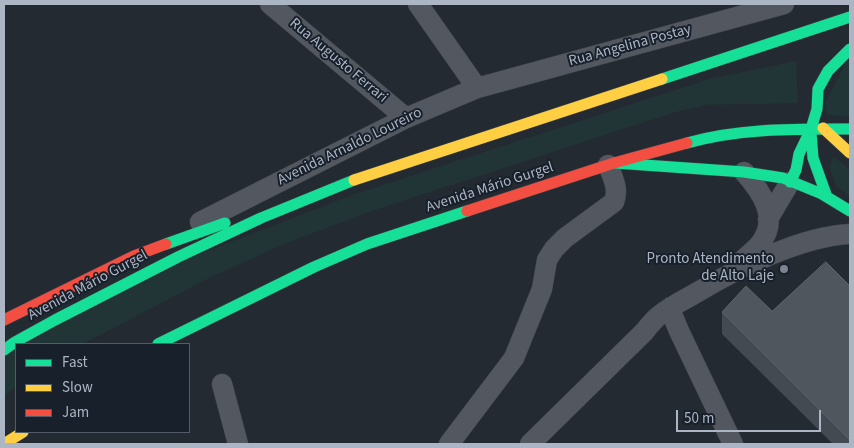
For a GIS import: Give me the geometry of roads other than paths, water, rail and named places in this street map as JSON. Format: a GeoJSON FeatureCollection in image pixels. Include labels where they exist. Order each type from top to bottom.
{"type":"FeatureCollection","features":[{"type":"Feature","properties":{"kind":"main road","name":"Avenida Mário Gurgel"},"geometry":{"type":"LineString","coordinates":[[4,320],[134,256],[223,224],[296,202],[346,183],[850,17]]}},
{"type":"Feature","properties":{"kind":"main road"},"geometry":{"type":"LineString","coordinates":[[827,197],[814,168],[810,150],[817,128],[818,90],[828,71],[850,48]]}},
{"type":"Feature","properties":{"kind":"main road","name":"Avenida Mário Gurgel"},"geometry":{"type":"LineString","coordinates":[[160,343],[314,267],[367,244],[611,164],[696,140],[739,133],[817,128],[850,129]]}},
{"type":"Feature","properties":{"kind":"main road"},"geometry":{"type":"LineString","coordinates":[[817,128],[850,153]]}},
{"type":"Feature","properties":{"kind":"main road"},"geometry":{"type":"LineString","coordinates":[[790,182],[796,170],[799,154],[817,128]]}},
{"type":"Feature","properties":{"kind":"main road"},"geometry":{"type":"LineString","coordinates":[[611,164],[744,172],[783,178],[827,197],[850,211]]}},
{"type":"Feature","properties":{"kind":"main road","name":"Avenida Mário Gurgel"},"geometry":{"type":"LineString","coordinates":[[4,350],[15,342],[120,284],[296,202]]}},
{"type":"Feature","properties":{"kind":"main road"},"geometry":{"type":"LineString","coordinates":[[4,444],[21,433]]}},
{"type":"Feature","properties":{"kind":"street","name":"Rua Augusto Ferrari"},"geometry":{"type":"LineString","coordinates":[[270,4],[406,118]]}},
{"type":"Feature","properties":{"kind":"street"},"geometry":{"type":"LineString","coordinates":[[418,4],[477,88]]}},
{"type":"Feature","properties":{"kind":"street","name":"Rua Angelina Postay"},"geometry":{"type":"LineString","coordinates":[[477,88],[784,4]]}},
{"type":"Feature","properties":{"kind":"street","name":"Avenida Arnaldo Loureiro"},"geometry":{"type":"LineString","coordinates":[[134,256],[406,118],[477,88]]}},
{"type":"Feature","properties":{"kind":"street"},"geometry":{"type":"LineString","coordinates":[[448,444],[514,358],[542,289],[547,260],[554,249],[565,238],[614,202],[617,195],[611,164]]}},
{"type":"Feature","properties":{"kind":"street"},"geometry":{"type":"LineString","coordinates":[[724,276],[760,244],[768,226],[768,207],[759,188],[744,172]]}},
{"type":"Feature","properties":{"kind":"street"},"geometry":{"type":"LineString","coordinates":[[768,219],[790,182]]}},
{"type":"Feature","properties":{"kind":"street"},"geometry":{"type":"LineString","coordinates":[[530,444],[658,316],[671,307],[724,276],[798,244],[824,236],[850,234]]}},
{"type":"Feature","properties":{"kind":"street"},"geometry":{"type":"LineString","coordinates":[[671,307],[679,331],[733,444]]}},
{"type":"Feature","properties":{"kind":"street"},"geometry":{"type":"LineString","coordinates":[[222,384],[238,444]]}},
{"type":"Feature","properties":{"kind":"place","name":"Pronto Atendimento de Alto Laje"},"geometry":{"type":"Point","coordinates":[784,269]}}]}
